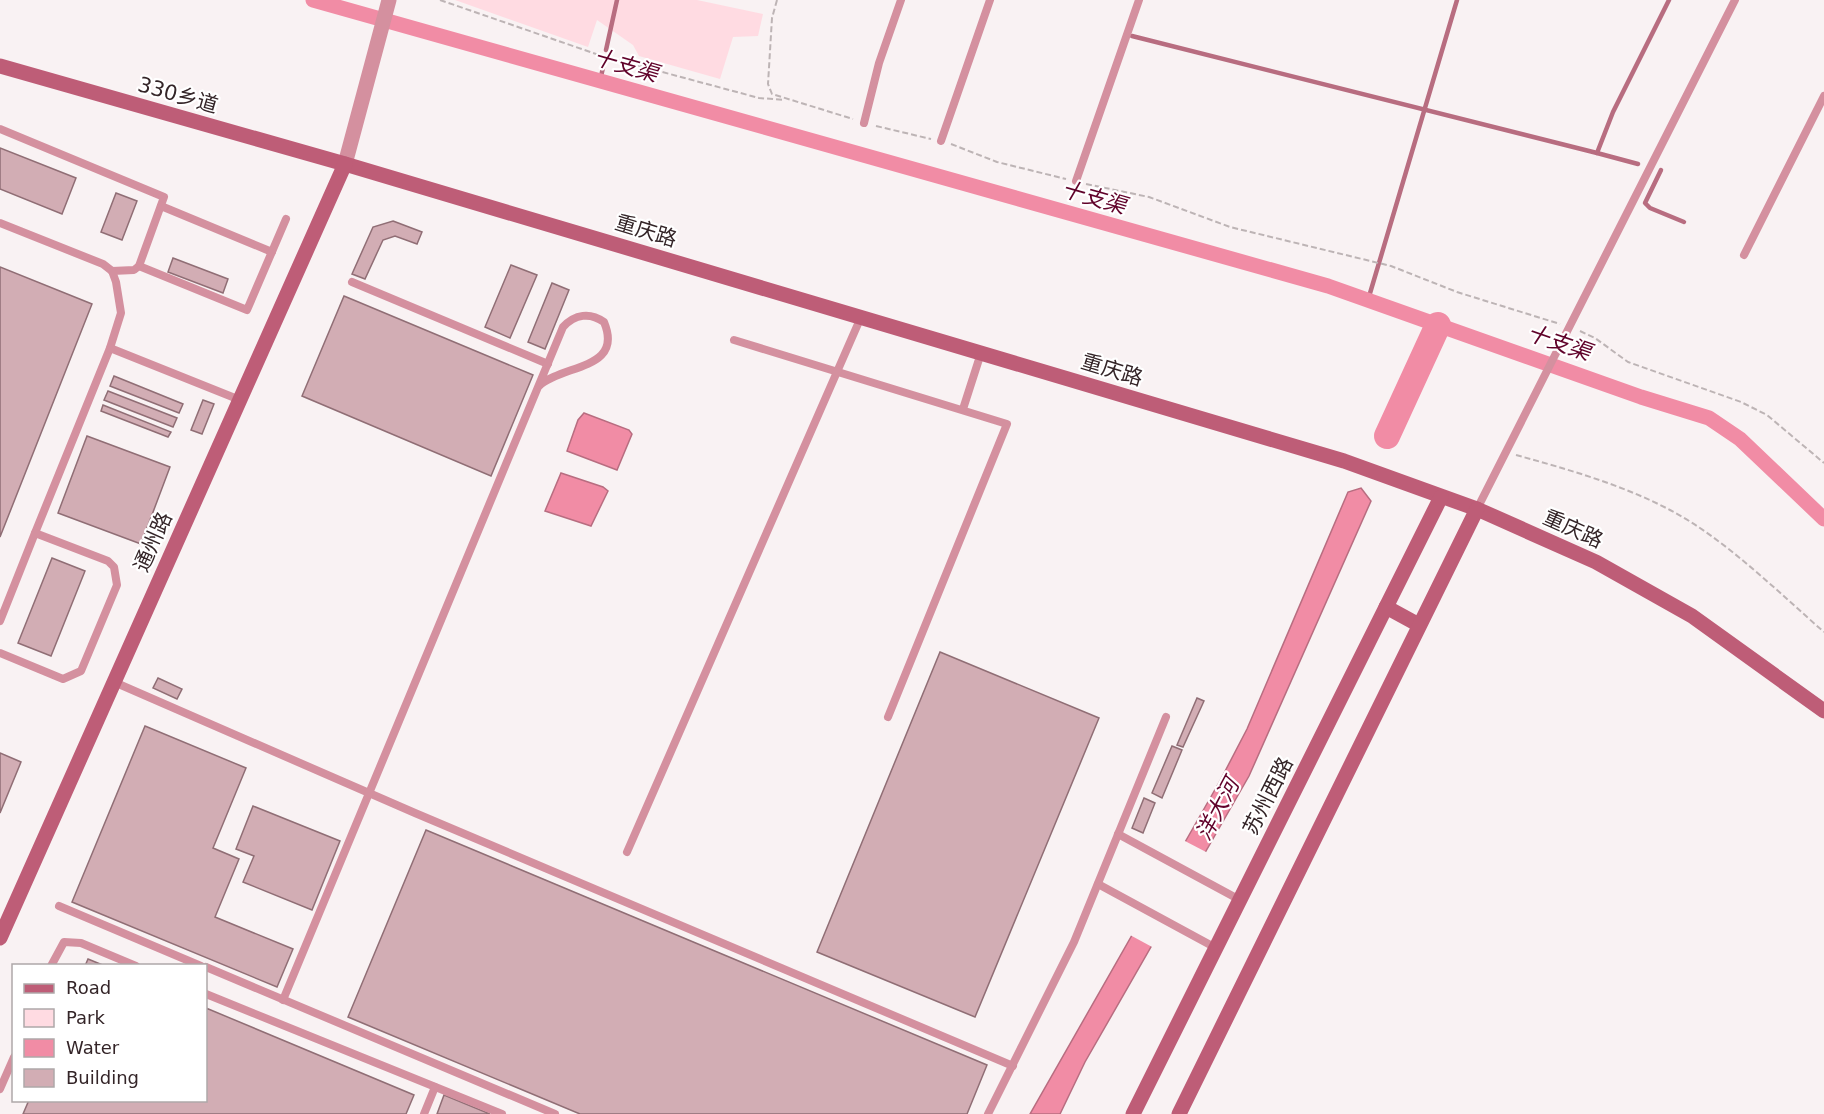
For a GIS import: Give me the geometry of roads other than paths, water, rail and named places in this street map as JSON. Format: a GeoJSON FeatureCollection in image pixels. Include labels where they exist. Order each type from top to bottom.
{"type":"FeatureCollection","features":[{"type":"Feature","properties":{"kind":"street"},"geometry":{"type":"LineString","coordinates":[[345,164],[385,13]]}},
{"type":"Feature","properties":{"kind":"street","name":"330乡道"},"geometry":{"type":"LineString","coordinates":[[0,66],[345,164]]}},
{"type":"Feature","properties":{"kind":"street","name":"重庆路"},"geometry":{"type":"LineString","coordinates":[[345,164],[1344,461],[1477,509],[1596,562],[1692,616],[1824,711]]}},
{"type":"Feature","properties":{"kind":"street","name":"通州路"},"geometry":{"type":"LineString","coordinates":[[0,938],[345,164]]}},
{"type":"Feature","properties":{"kind":"street","name":"苏州西路"},"geometry":{"type":"LineString","coordinates":[[1134,1114],[1211,945],[1441,497]]}},
{"type":"Feature","properties":{"kind":"street"},"geometry":{"type":"LineString","coordinates":[[1179,1114],[1477,509]]}},
{"type":"Feature","properties":{"kind":"street"},"geometry":{"type":"LineString","coordinates":[[1386,607],[1419,625]]}},
{"type":"Feature","properties":{"kind":"lane"},"geometry":{"type":"LineString","coordinates":[[864,123],[879,63],[901,0]]}},
{"type":"Feature","properties":{"kind":"lane"},"geometry":{"type":"LineString","coordinates":[[941,141],[990,0]]}},
{"type":"Feature","properties":{"kind":"lane"},"geometry":{"type":"LineString","coordinates":[[1076,181],[1139,0]]}},
{"type":"Feature","properties":{"kind":"lane"},"geometry":{"type":"LineString","coordinates":[[1477,509],[1735,0]]}},
{"type":"Feature","properties":{"kind":"lane"},"geometry":{"type":"LineString","coordinates":[[1744,255],[1824,96]]}},
{"type":"Feature","properties":{"kind":"lane"},"geometry":{"type":"LineString","coordinates":[[0,129],[164,197],[139,266],[134,270],[112,271]]}},
{"type":"Feature","properties":{"kind":"lane"},"geometry":{"type":"LineString","coordinates":[[161,206],[272,252]]}},
{"type":"Feature","properties":{"kind":"lane"},"geometry":{"type":"LineString","coordinates":[[139,266],[247,310],[286,219]]}},
{"type":"Feature","properties":{"kind":"lane"},"geometry":{"type":"LineString","coordinates":[[0,223],[103,264],[112,271],[121,313],[110,348],[0,621]]}},
{"type":"Feature","properties":{"kind":"lane"},"geometry":{"type":"LineString","coordinates":[[352,282],[548,364]]}},
{"type":"Feature","properties":{"kind":"lane"},"geometry":{"type":"LineString","coordinates":[[283,1000],[548,364],[564,327],[570,319],[584,315],[596,316],[604,322],[609,342],[606,351],[596,361],[548,378],[539,386]]}},
{"type":"Feature","properties":{"kind":"lane"},"geometry":{"type":"LineString","coordinates":[[627,852],[861,317]]}},
{"type":"Feature","properties":{"kind":"lane"},"geometry":{"type":"LineString","coordinates":[[734,340],[1007,424],[888,717]]}},
{"type":"Feature","properties":{"kind":"lane"},"geometry":{"type":"LineString","coordinates":[[110,348],[240,399]]}},
{"type":"Feature","properties":{"kind":"lane"},"geometry":{"type":"LineString","coordinates":[[963,410],[981,353]]}},
{"type":"Feature","properties":{"kind":"lane"},"geometry":{"type":"LineString","coordinates":[[0,653],[63,678],[71,677],[81,671],[86,663],[117,585],[114,567],[108,561],[35,533]]}},
{"type":"Feature","properties":{"kind":"lane"},"geometry":{"type":"LineString","coordinates":[[114,682],[369,793],[1013,1066]]}},
{"type":"Feature","properties":{"kind":"lane"},"geometry":{"type":"LineString","coordinates":[[988,1114],[1074,942],[1167,717]]}},
{"type":"Feature","properties":{"kind":"lane"},"geometry":{"type":"LineString","coordinates":[[1118,834],[1236,898]]}},
{"type":"Feature","properties":{"kind":"lane"},"geometry":{"type":"LineString","coordinates":[[1098,884],[1211,945]]}},
{"type":"Feature","properties":{"kind":"lane"},"geometry":{"type":"LineString","coordinates":[[59,906],[198,964]]}},
{"type":"Feature","properties":{"kind":"lane"},"geometry":{"type":"LineString","coordinates":[[52,964],[64,942],[81,943],[131,964]]}},
{"type":"Feature","properties":{"kind":"lane"},"geometry":{"type":"LineString","coordinates":[[207,968],[555,1114]]}},
{"type":"Feature","properties":{"kind":"lane"},"geometry":{"type":"LineString","coordinates":[[207,994],[502,1114]]}},
{"type":"Feature","properties":{"kind":"lane"},"geometry":{"type":"LineString","coordinates":[[1,1085],[12,1060]]}},
{"type":"Feature","properties":{"kind":"lane"},"geometry":{"type":"LineString","coordinates":[[424,1114],[435,1087]]}},
{"type":"Feature","properties":{"kind":"water"},"geometry":{"type":"Polygon","coordinates":[[[584,413],[629,430],[632,434],[617,470],[567,451],[578,420],[584,413]]]}},
{"type":"Feature","properties":{"kind":"water"},"geometry":{"type":"Polygon","coordinates":[[[561,473],[603,487],[608,491],[591,526],[545,511],[561,473]]]}},
{"type":"Feature","properties":{"kind":"water"},"geometry":{"type":"Polygon","coordinates":[[[1361,488],[1371,501],[1249,776],[1085,1062],[1060,1114],[1030,1114],[1221,779],[1247,729],[1348,492],[1361,488]]]}},
{"type":"Feature","properties":{"kind":"waterway","name":"十支渠"},"geometry":{"type":"LineString","coordinates":[[313,0],[1328,286],[1641,397],[1709,418],[1740,439],[1824,519]]}},
{"type":"Feature","properties":{"kind":"waterway"},"geometry":{"type":"LineString","coordinates":[[606,50],[617,0]]}},
{"type":"Feature","properties":{"kind":"waterway"},"geometry":{"type":"LineString","coordinates":[[1368,300],[1457,0]]}},
{"type":"Feature","properties":{"kind":"waterway"},"geometry":{"type":"LineString","coordinates":[[1638,164],[1597,153],[1613,112],[1669,0]]}},
{"type":"Feature","properties":{"kind":"waterway"},"geometry":{"type":"LineString","coordinates":[[1132,36],[1597,153]]}},
{"type":"Feature","properties":{"kind":"waterway"},"geometry":{"type":"LineString","coordinates":[[600,81],[604,63]]}},
{"type":"Feature","properties":{"kind":"waterway"},"geometry":{"type":"LineString","coordinates":[[1661,170],[1645,203],[1650,208],[1684,222]]}},
{"type":"Feature","properties":{"kind":"waterway","name":"洋大河"},"geometry":{"type":"LineString","coordinates":[[1387,436],[1438,325]]}}]}
